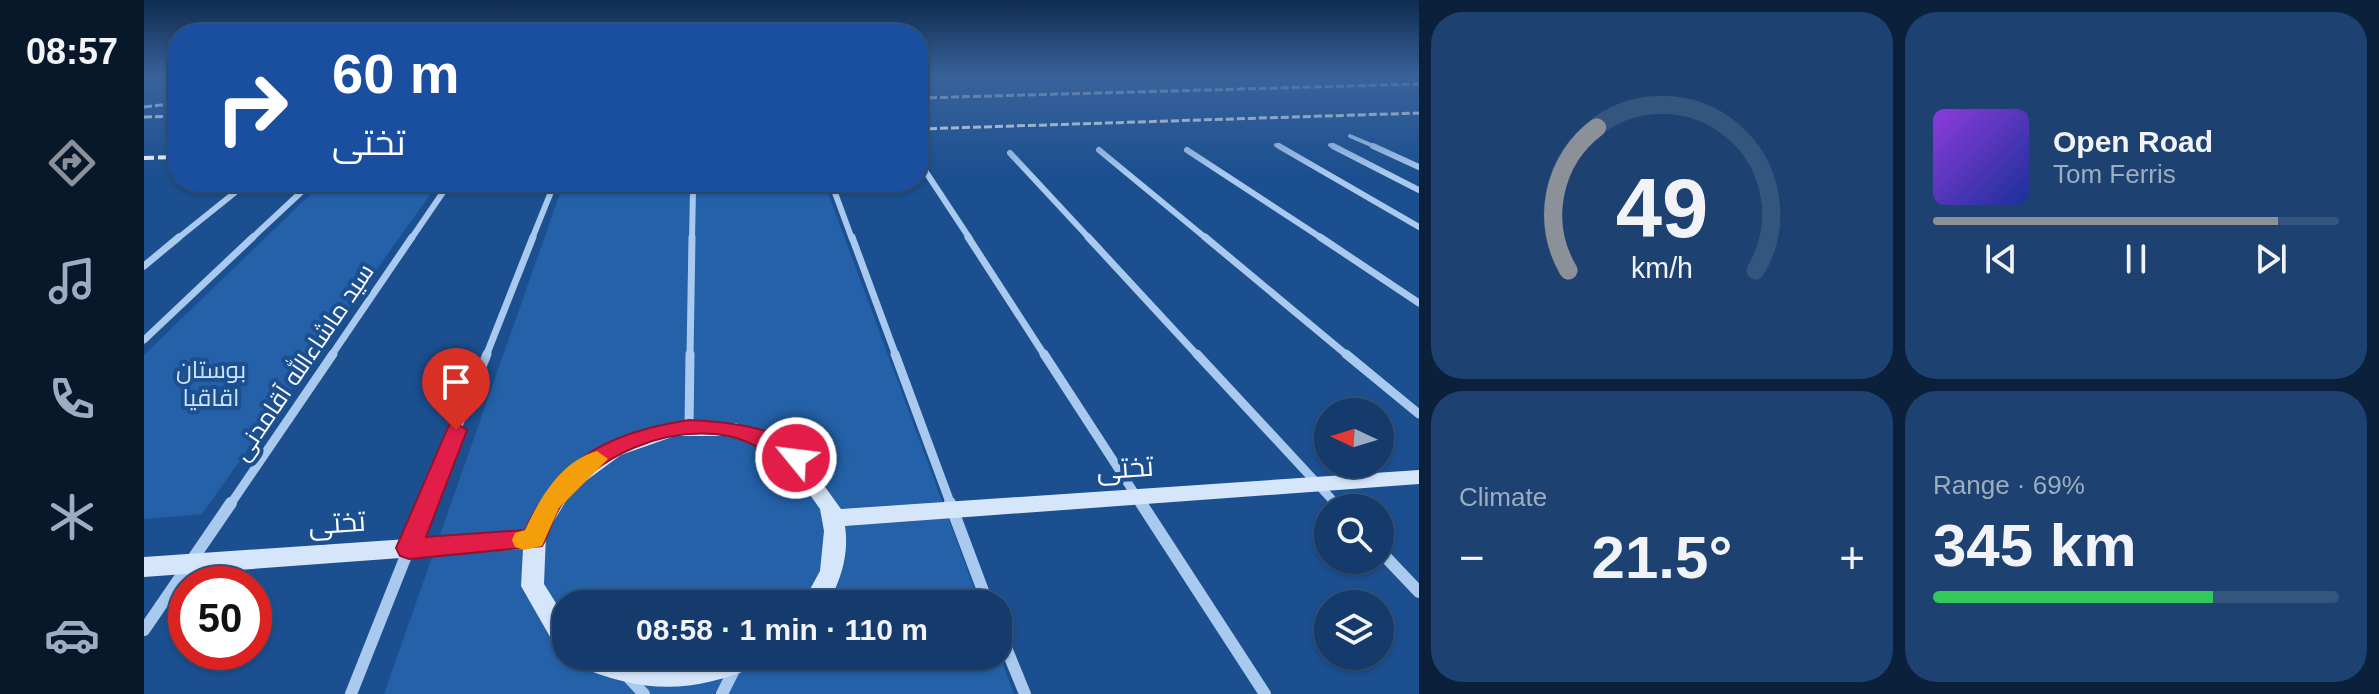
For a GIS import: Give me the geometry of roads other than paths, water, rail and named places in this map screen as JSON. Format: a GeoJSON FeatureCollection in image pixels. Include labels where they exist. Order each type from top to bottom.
{"type":"FeatureCollection","features":[{"type":"Feature","properties":{"kind":"main road"},"geometry":{"type":"LineString","coordinates":[[552,628],[545,621],[531,580],[533,539],[550,503],[577,472],[611,449],[649,433],[689,427],[728,429],[765,439],[796,458],[820,485],[834,518],[835,558],[820,590]]}},
{"type":"Feature","properties":{"kind":"main road","name":"تختی"},"geometry":{"type":"LineString","coordinates":[[834,518],[1419,477]]}},
{"type":"Feature","properties":{"kind":"main road","name":"تختی"},"geometry":{"type":"LineString","coordinates":[[144,567],[533,539]]}},
{"type":"Feature","properties":{"kind":"main road"},"geometry":{"type":"LineString","coordinates":[[617,670],[626,674],[682,678],[710,670]]}},
{"type":"Feature","properties":{"kind":"street"},"geometry":{"type":"LineString","coordinates":[[1350,136],[1419,167]]}},
{"type":"Feature","properties":{"kind":"street"},"geometry":{"type":"LineString","coordinates":[[1276,145],[1419,227]]}},
{"type":"Feature","properties":{"kind":"street"},"geometry":{"type":"LineString","coordinates":[[1330,145],[1419,190]]}},
{"type":"Feature","properties":{"kind":"street"},"geometry":{"type":"LineString","coordinates":[[1099,150],[1419,414]]}},
{"type":"Feature","properties":{"kind":"street"},"geometry":{"type":"LineString","coordinates":[[1187,150],[1419,303]]}},
{"type":"Feature","properties":{"kind":"street"},"geometry":{"type":"LineString","coordinates":[[1010,153],[1327,494]]}},
{"type":"Feature","properties":{"kind":"street"},"geometry":{"type":"LineString","coordinates":[[928,175],[1265,694]]}},
{"type":"Feature","properties":{"kind":"street"},"geometry":{"type":"LineString","coordinates":[[144,266],[236,192]]}},
{"type":"Feature","properties":{"kind":"street"},"geometry":{"type":"LineString","coordinates":[[144,340],[301,192]]}},
{"type":"Feature","properties":{"kind":"street","name":"سید ماشاءالله آقامدنی"},"geometry":{"type":"LineString","coordinates":[[144,630],[443,192]]}},
{"type":"Feature","properties":{"kind":"street"},"geometry":{"type":"LineString","coordinates":[[351,694],[551,192]]}},
{"type":"Feature","properties":{"kind":"street"},"geometry":{"type":"LineString","coordinates":[[689,427],[693,192]]}},
{"type":"Feature","properties":{"kind":"street"},"geometry":{"type":"LineString","coordinates":[[835,192],[982,590]]}},
{"type":"Feature","properties":{"kind":"street"},"geometry":{"type":"LineString","coordinates":[[1394,566],[1419,592]]}},
{"type":"Feature","properties":{"kind":"street"},"geometry":{"type":"LineString","coordinates":[[1012,662],[1025,694]]}},
{"type":"Feature","properties":{"kind":"street"},"geometry":{"type":"LineString","coordinates":[[722,694],[738,670]]}},
{"type":"Feature","properties":{"kind":"street"},"geometry":{"type":"LineString","coordinates":[[626,674],[644,694]]}},
{"type":"Feature","properties":{"kind":"railway"},"geometry":{"type":"LineString","coordinates":[[928,129],[1419,113]]}},
{"type":"Feature","properties":{"kind":"railway"},"geometry":{"type":"LineString","coordinates":[[144,117],[168,116]]}},
{"type":"Feature","properties":{"kind":"railway"},"geometry":{"type":"LineString","coordinates":[[144,158],[168,157]]}},
{"type":"Feature","properties":{"kind":"park label","name":"بوستان اقاقیا"},"geometry":{"type":"Point","coordinates":[211,383]}}]}
